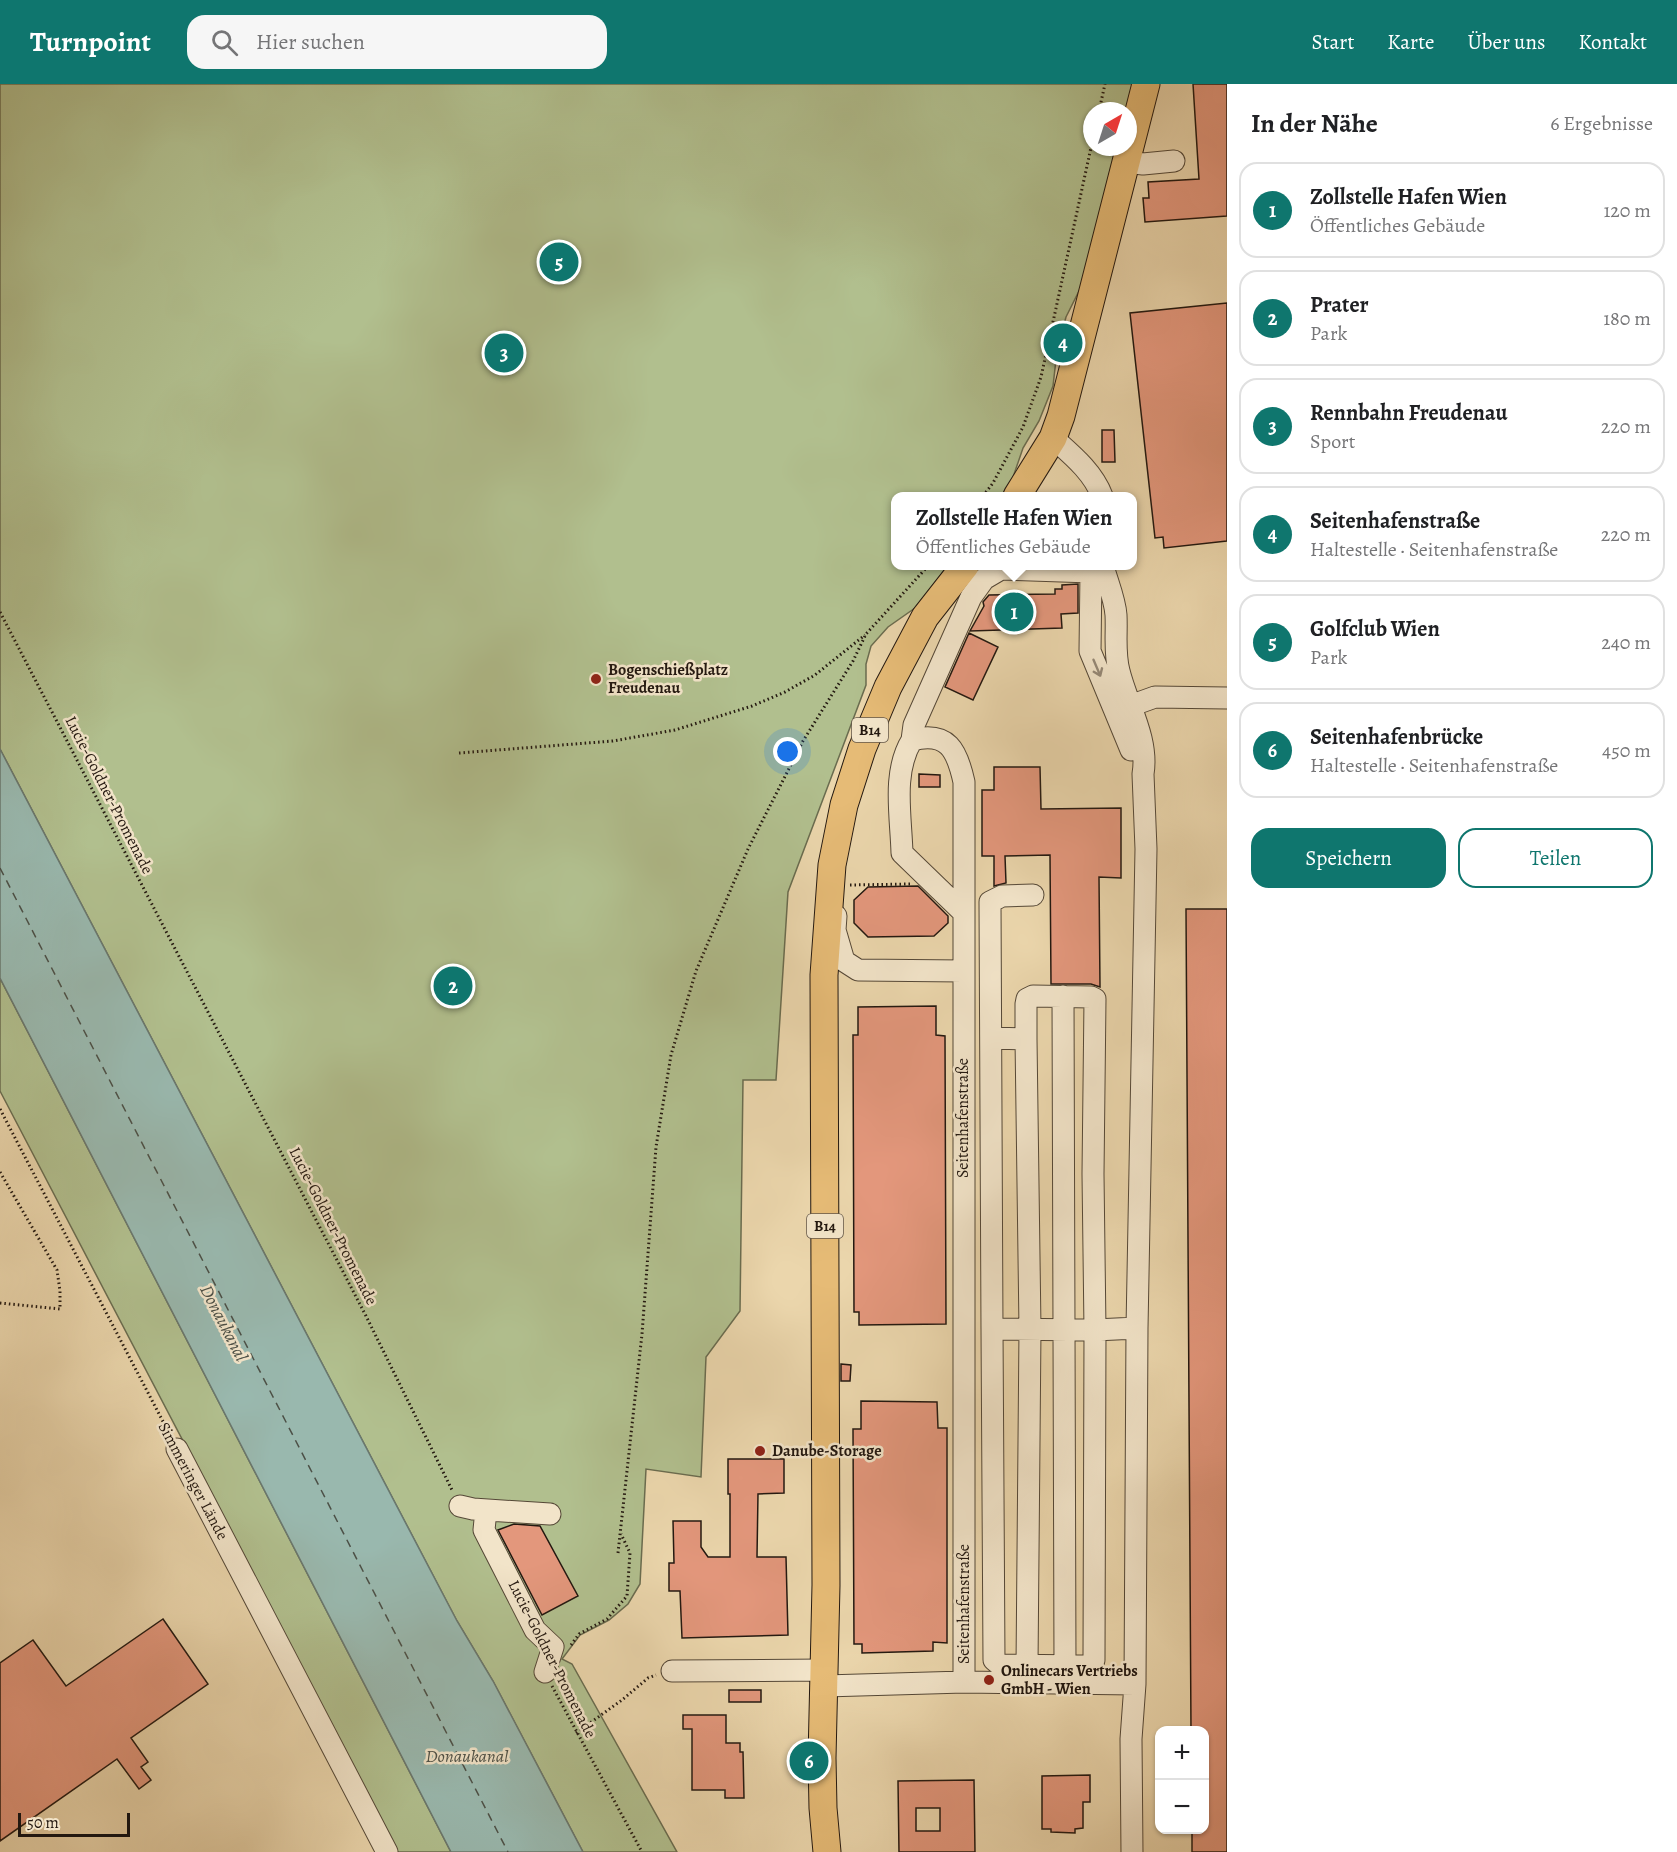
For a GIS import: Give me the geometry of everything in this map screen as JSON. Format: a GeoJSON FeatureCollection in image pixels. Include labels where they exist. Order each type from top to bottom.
{"type":"FeatureCollection","features":[{"type":"Feature","properties":{"kind":"main road"},"geometry":{"type":"LineString","coordinates":[[1019,492],[1053,438],[1061,416],[1146,84]]}},
{"type":"Feature","properties":{"kind":"main road","name":"B14"},"geometry":{"type":"LineString","coordinates":[[827,1852],[822,1758],[824,975],[832,866],[844,805],[862,749],[888,687],[925,617],[962,570]]}},
{"type":"Feature","properties":{"kind":"street"},"geometry":{"type":"LineString","coordinates":[[1127,162],[1143,164],[1174,161]]}},
{"type":"Feature","properties":{"kind":"street"},"geometry":{"type":"LineString","coordinates":[[1053,438],[1089,474],[1100,492]]}},
{"type":"Feature","properties":{"kind":"street"},"geometry":{"type":"LineString","coordinates":[[963,912],[902,853],[900,779],[903,754],[912,741],[914,725],[971,597],[984,579],[999,570]]}},
{"type":"Feature","properties":{"kind":"street"},"geometry":{"type":"LineString","coordinates":[[1099,570],[1090,651],[1136,765],[1143,774]]}},
{"type":"Feature","properties":{"kind":"street"},"geometry":{"type":"LineString","coordinates":[[1100,570],[1116,613],[1115,644],[1119,670],[1142,742],[1145,761],[1143,774],[1146,849],[1137,1328],[1136,1684],[1131,1739],[1132,1852]]}},
{"type":"Feature","properties":{"kind":"street"},"geometry":{"type":"LineString","coordinates":[[1130,706],[1155,697],[1227,698]]}},
{"type":"Feature","properties":{"kind":"street","name":"Seitenhafenstraße"},"geometry":{"type":"LineString","coordinates":[[672,1671],[964,1682],[964,782],[960,764],[952,748],[941,740],[927,737],[912,741]]}},
{"type":"Feature","properties":{"kind":"street"},"geometry":{"type":"LineString","coordinates":[[837,839],[839,872],[835,930],[844,961],[858,970],[963,971]]}},
{"type":"Feature","properties":{"kind":"street"},"geometry":{"type":"LineString","coordinates":[[1027,1666],[1030,1329],[1026,1040],[1027,999],[1034,996],[1091,997],[1095,999],[1094,1660],[1092,1666],[1027,1666],[1000,1665],[994,1660],[990,902],[1002,896],[1033,895]]}},
{"type":"Feature","properties":{"kind":"street"},"geometry":{"type":"LineString","coordinates":[[1063,996],[1065,1666]]}},
{"type":"Feature","properties":{"kind":"street"},"geometry":{"type":"LineString","coordinates":[[992,1038],[1026,1040]]}},
{"type":"Feature","properties":{"kind":"street"},"geometry":{"type":"LineString","coordinates":[[992,1329],[1137,1328]]}},
{"type":"Feature","properties":{"kind":"street","name":"Simmeringer Lände"},"geometry":{"type":"LineString","coordinates":[[177,1449],[387,1852]]}},
{"type":"Feature","properties":{"kind":"street"},"geometry":{"type":"LineString","coordinates":[[460,1506],[550,1514]]}},
{"type":"Feature","properties":{"kind":"street"},"geometry":{"type":"LineString","coordinates":[[486,1510],[484,1530],[535,1630],[553,1647],[545,1672]]}},
{"type":"Feature","properties":{"kind":"street"},"geometry":{"type":"LineString","coordinates":[[964,1682],[1136,1684]]}},
{"type":"Feature","properties":{"kind":"path"},"geometry":{"type":"LineString","coordinates":[[1101,102],[1105,84]]}},
{"type":"Feature","properties":{"kind":"path"},"geometry":{"type":"LineString","coordinates":[[986,492],[1023,427],[1041,377],[1089,156]]}},
{"type":"Feature","properties":{"kind":"path"},"geometry":{"type":"LineString","coordinates":[[459,753],[613,741],[675,729],[752,706],[785,692],[815,675],[866,634],[924,570]]}},
{"type":"Feature","properties":{"kind":"path","name":"Lucie-Goldner-Promenade"},"geometry":{"type":"LineString","coordinates":[[0,612],[366,1316],[460,1506]]}},
{"type":"Feature","properties":{"kind":"path"},"geometry":{"type":"LineString","coordinates":[[618,1553],[642,1335],[656,1147],[671,1055],[696,972],[748,849],[803,741],[853,661],[866,634]]}},
{"type":"Feature","properties":{"kind":"path"},"geometry":{"type":"LineString","coordinates":[[845,886],[934,884]]}},
{"type":"Feature","properties":{"kind":"path","name":"Simmeringer Lände"},"geometry":{"type":"LineString","coordinates":[[0,1109],[177,1449]]}},
{"type":"Feature","properties":{"kind":"path"},"geometry":{"type":"LineString","coordinates":[[0,1172],[57,1270],[60,1309],[0,1303]]}},
{"type":"Feature","properties":{"kind":"path"},"geometry":{"type":"LineString","coordinates":[[545,1672],[560,1661],[579,1634],[607,1619],[627,1596],[630,1553],[620,1532]]}},
{"type":"Feature","properties":{"kind":"path"},"geometry":{"type":"LineString","coordinates":[[576,1733],[648,1678],[662,1672],[672,1671]]}},
{"type":"Feature","properties":{"kind":"path","name":"Lucie-Goldner-Promenade"},"geometry":{"type":"LineString","coordinates":[[545,1672],[642,1852]]}},
{"type":"Feature","properties":{"kind":"green space"},"geometry":{"type":"Polygon","coordinates":[[[0,84],[1133,84],[1129,102],[1083,102],[1083,156],[1116,156],[1086,277],[1066,317],[1057,351],[1053,386],[1039,421],[1023,448],[1010,486],[1005,492],[891,492],[891,570],[945,570],[915,608],[888,627],[871,646],[866,664],[866,685],[788,892],[776,1080],[743,1080],[740,1311],[706,1357],[701,1477],[646,1469],[640,1584],[628,1604],[609,1620],[580,1635],[562,1659],[572,1664],[677,1852],[583,1852],[493,1681],[457,1621],[0,749],[0,84]]]}},
{"type":"Feature","properties":{"kind":"green space"},"geometry":{"type":"Polygon","coordinates":[[[0,978],[451,1852],[398,1852],[0,1091],[0,978]]]}},
{"type":"Feature","properties":{"kind":"water","name":"Donaukanal"},"geometry":{"type":"Polygon","coordinates":[[[0,749],[457,1621],[493,1681],[583,1852],[451,1852],[0,978],[0,749]]]}},
{"type":"Feature","properties":{"kind":"building"},"geometry":{"type":"Polygon","coordinates":[[[1193,84],[1227,84],[1227,216],[1145,222],[1143,198],[1149,198],[1148,182],[1199,179],[1193,84]]]}},
{"type":"Feature","properties":{"kind":"building"},"geometry":{"type":"Polygon","coordinates":[[[1227,303],[1227,541],[1164,548],[1163,537],[1155,538],[1130,313],[1227,303]]]}},
{"type":"Feature","properties":{"kind":"building"},"geometry":{"type":"Polygon","coordinates":[[[1102,430],[1114,430],[1115,462],[1102,462],[1102,430]]]}},
{"type":"Feature","properties":{"kind":"building"},"geometry":{"type":"Polygon","coordinates":[[[1078,584],[1078,613],[1061,614],[1062,628],[970,631],[984,606],[983,602],[989,595],[1055,594],[1055,589],[1062,589],[1062,585],[1078,584]]]}},
{"type":"Feature","properties":{"kind":"building"},"geometry":{"type":"Polygon","coordinates":[[[969,633],[998,647],[973,700],[945,687],[969,633]]]}},
{"type":"Feature","properties":{"kind":"building"},"geometry":{"type":"Polygon","coordinates":[[[994,767],[1040,767],[1041,809],[1121,808],[1121,878],[1099,877],[1100,987],[1091,984],[1051,984],[1050,855],[1005,856],[1006,883],[994,886],[994,856],[982,856],[982,790],[994,790],[994,767]]]}},
{"type":"Feature","properties":{"kind":"building"},"geometry":{"type":"Polygon","coordinates":[[[919,774],[940,775],[940,787],[919,787],[919,774]]]}},
{"type":"Feature","properties":{"kind":"building"},"geometry":{"type":"Polygon","coordinates":[[[918,886],[948,916],[948,923],[934,936],[868,937],[854,923],[854,900],[868,887],[918,886]]]}},
{"type":"Feature","properties":{"kind":"building"},"geometry":{"type":"Polygon","coordinates":[[[1186,909],[1227,909],[1227,1852],[1192,1852],[1192,1834],[1209,1834],[1209,1726],[1191,1726],[1186,909]]]}},
{"type":"Feature","properties":{"kind":"building"},"geometry":{"type":"Polygon","coordinates":[[[936,1006],[936,1035],[945,1036],[946,1324],[859,1325],[859,1312],[854,1312],[853,1035],[858,1035],[858,1007],[936,1006]]]}},
{"type":"Feature","properties":{"kind":"building"},"geometry":{"type":"Polygon","coordinates":[[[841,1364],[851,1365],[850,1381],[841,1381],[841,1364]]]}},
{"type":"Feature","properties":{"kind":"building"},"geometry":{"type":"Polygon","coordinates":[[[861,1401],[937,1402],[938,1428],[947,1428],[947,1643],[933,1642],[933,1651],[862,1653],[862,1644],[854,1644],[853,1429],[861,1429],[861,1401]]]}},
{"type":"Feature","properties":{"kind":"building"},"geometry":{"type":"Polygon","coordinates":[[[728,1459],[784,1459],[784,1493],[758,1494],[757,1557],[786,1557],[788,1635],[682,1638],[680,1591],[669,1591],[669,1563],[674,1563],[673,1521],[701,1521],[701,1547],[708,1557],[730,1557],[728,1459]]]}},
{"type":"Feature","properties":{"kind":"building"},"geometry":{"type":"Polygon","coordinates":[[[514,1524],[540,1526],[578,1596],[542,1615],[498,1530],[514,1524]]]}},
{"type":"Feature","properties":{"kind":"building"},"geometry":{"type":"Polygon","coordinates":[[[163,1619],[208,1684],[131,1738],[148,1762],[141,1767],[151,1780],[139,1789],[117,1759],[0,1841],[0,1663],[33,1640],[66,1686],[163,1619]]]}},
{"type":"Feature","properties":{"kind":"building"},"geometry":{"type":"Polygon","coordinates":[[[729,1690],[761,1690],[761,1702],[729,1702],[729,1690]]]}},
{"type":"Feature","properties":{"kind":"building"},"geometry":{"type":"Polygon","coordinates":[[[683,1715],[726,1715],[726,1743],[740,1743],[740,1752],[743,1752],[744,1798],[725,1798],[725,1790],[692,1790],[692,1729],[683,1729],[683,1715]]]}},
{"type":"Feature","properties":{"kind":"building"},"geometry":{"type":"Polygon","coordinates":[[[1090,1775],[1090,1802],[1083,1802],[1083,1828],[1075,1829],[1075,1833],[1051,1832],[1051,1829],[1042,1829],[1042,1776],[1090,1775]]]}},
{"type":"Feature","properties":{"kind":"building"},"geometry":{"type":"Polygon","coordinates":[[[974,1780],[975,1852],[899,1852],[898,1781],[974,1780]],[[916,1808],[916,1831],[940,1831],[940,1808],[916,1808]]]}},
{"type":"Feature","properties":{"kind":"ferry route"},"geometry":{"type":"LineString","coordinates":[[0,868],[508,1852]]}},
{"type":"Feature","properties":{"kind":"place","name":"Golfclub Wien"},"geometry":{"type":"Point","coordinates":[559,262]}},
{"type":"Feature","properties":{"kind":"place","name":"Seitenhafenstraße"},"geometry":{"type":"Point","coordinates":[1063,343]}},
{"type":"Feature","properties":{"kind":"place","name":"Rennbahn Freudenau"},"geometry":{"type":"Point","coordinates":[504,353]}},
{"type":"Feature","properties":{"kind":"place","name":"Zollstelle Hafen Wien"},"geometry":{"type":"Point","coordinates":[1014,612]}},
{"type":"Feature","properties":{"kind":"place","name":"Bogenschießplatz Freudenau"},"geometry":{"type":"Point","coordinates":[596,679]}},
{"type":"Feature","properties":{"kind":"place","name":"Prater"},"geometry":{"type":"Point","coordinates":[453,986]}},
{"type":"Feature","properties":{"kind":"place","name":"Danube-Storage"},"geometry":{"type":"Point","coordinates":[760,1451]}},
{"type":"Feature","properties":{"kind":"place","name":"Onlinecars Vertriebs GmbH - Wien"},"geometry":{"type":"Point","coordinates":[989,1680]}},
{"type":"Feature","properties":{"kind":"place","name":"Seitenhafenbrücke"},"geometry":{"type":"Point","coordinates":[809,1761]}}]}
